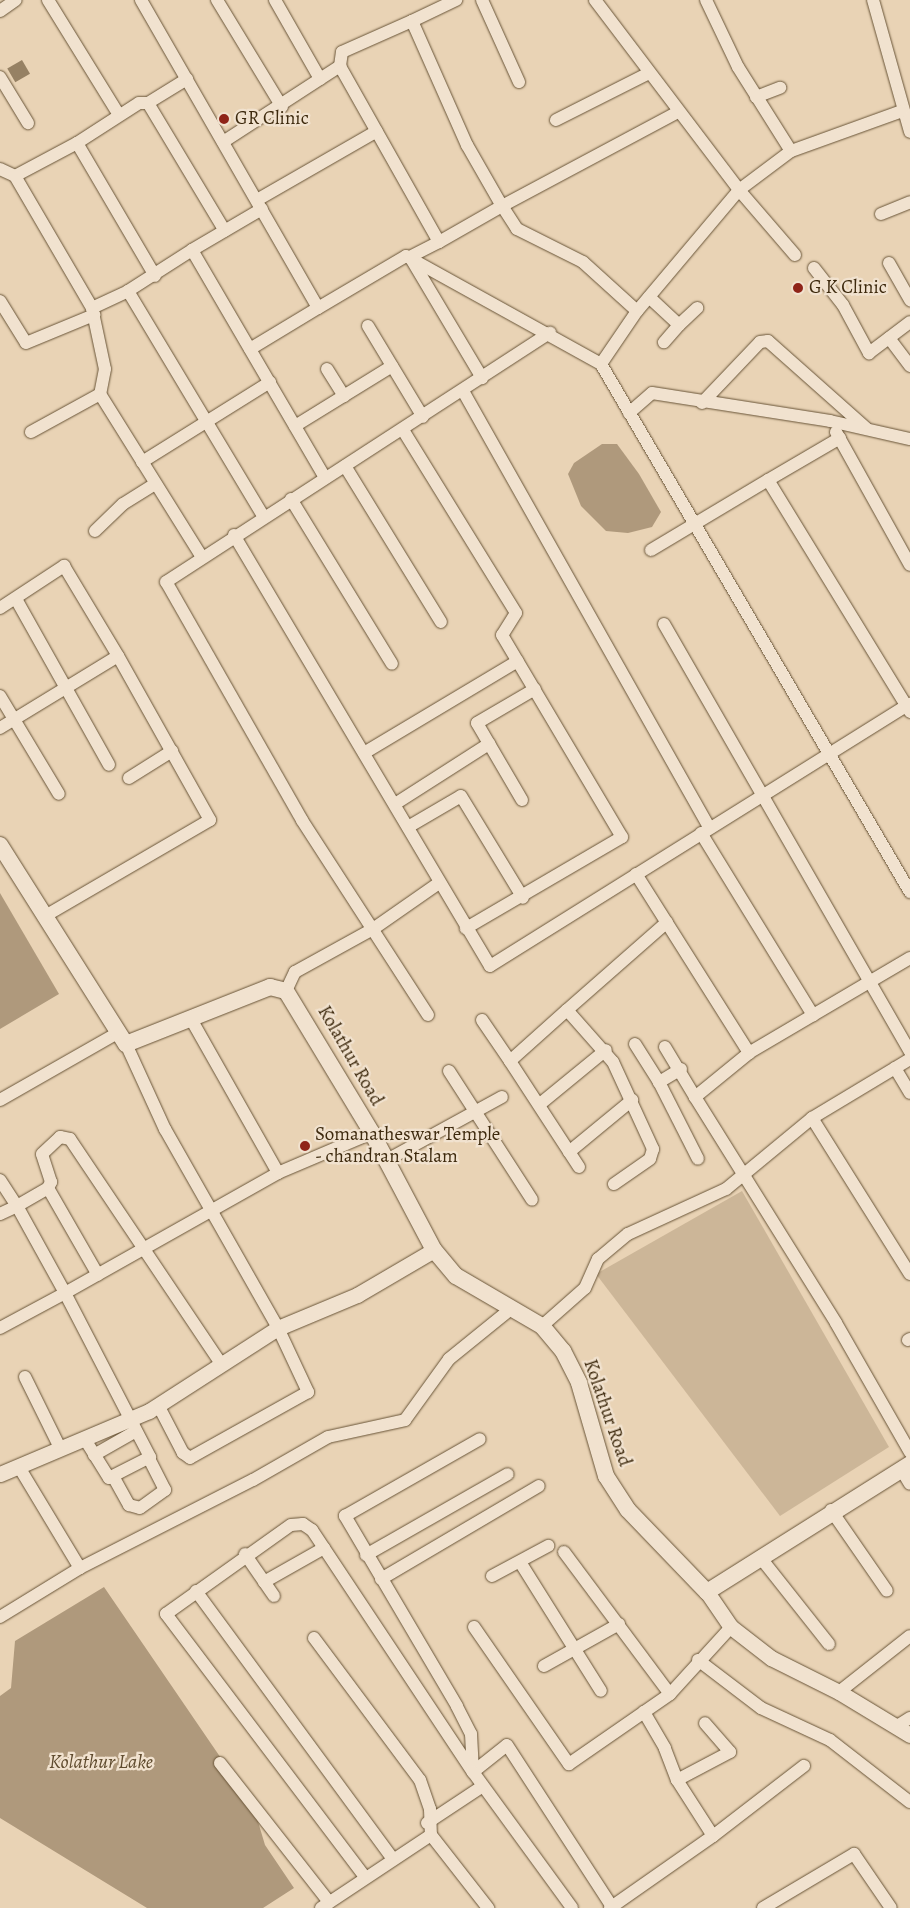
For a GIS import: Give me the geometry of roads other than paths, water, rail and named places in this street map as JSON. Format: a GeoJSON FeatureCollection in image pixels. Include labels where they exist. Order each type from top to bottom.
{"type":"FeatureCollection","features":[{"type":"Feature","properties":{"kind":"main road"},"geometry":{"type":"LineString","coordinates":[[0,845],[122,1038],[191,1019],[270,987],[286,991]]}},
{"type":"Feature","properties":{"kind":"main road","name":"Kolathur Road"},"geometry":{"type":"LineString","coordinates":[[286,991],[372,1133],[434,1250],[456,1276],[542,1326],[562,1351],[579,1383],[606,1476],[628,1510],[707,1592]]}},
{"type":"Feature","properties":{"kind":"main road"},"geometry":{"type":"LineString","coordinates":[[707,1592],[831,1510],[906,1466]]}},
{"type":"Feature","properties":{"kind":"street"},"geometry":{"type":"LineString","coordinates":[[48,0],[119,115]]}},
{"type":"Feature","properties":{"kind":"street"},"geometry":{"type":"LineString","coordinates":[[141,0],[318,308]]}},
{"type":"Feature","properties":{"kind":"street"},"geometry":{"type":"LineString","coordinates":[[216,0],[282,107]]}},
{"type":"Feature","properties":{"kind":"street"},"geometry":{"type":"LineString","coordinates":[[275,0],[320,78]]}},
{"type":"Feature","properties":{"kind":"street"},"geometry":{"type":"LineString","coordinates":[[439,242],[340,66],[342,52],[456,0]]}},
{"type":"Feature","properties":{"kind":"street"},"geometry":{"type":"LineString","coordinates":[[482,0],[519,82]]}},
{"type":"Feature","properties":{"kind":"street"},"geometry":{"type":"LineString","coordinates":[[595,0],[678,112],[739,190],[795,255]]}},
{"type":"Feature","properties":{"kind":"street"},"geometry":{"type":"LineString","coordinates":[[706,0],[756,97],[791,151]]}},
{"type":"Feature","properties":{"kind":"street"},"geometry":{"type":"LineString","coordinates":[[873,0],[902,111],[910,132]]}},
{"type":"Feature","properties":{"kind":"street"},"geometry":{"type":"LineString","coordinates":[[412,21],[467,145],[502,206],[518,229],[583,262],[637,311]]}},
{"type":"Feature","properties":{"kind":"street"},"geometry":{"type":"LineString","coordinates":[[223,142],[282,107],[320,78],[340,66]]}},
{"type":"Feature","properties":{"kind":"street"},"geometry":{"type":"LineString","coordinates":[[556,120],[649,72]]}},
{"type":"Feature","properties":{"kind":"street"},"geometry":{"type":"LineString","coordinates":[[0,77],[28,123]]}},
{"type":"Feature","properties":{"kind":"street"},"geometry":{"type":"LineString","coordinates":[[15,176],[77,143],[139,103],[148,102],[187,80]]}},
{"type":"Feature","properties":{"kind":"street"},"geometry":{"type":"LineString","coordinates":[[756,97],[780,88]]}},
{"type":"Feature","properties":{"kind":"street"},"geometry":{"type":"LineString","coordinates":[[148,102],[225,231]]}},
{"type":"Feature","properties":{"kind":"street"},"geometry":{"type":"LineString","coordinates":[[601,364],[637,311],[739,190],[791,151],[902,111]]}},
{"type":"Feature","properties":{"kind":"street"},"geometry":{"type":"LineString","coordinates":[[250,349],[396,259],[410,257],[439,242],[502,206],[678,112]]}},
{"type":"Feature","properties":{"kind":"street"},"geometry":{"type":"LineString","coordinates":[[0,301],[26,343],[93,312],[155,276],[192,250],[225,231],[259,205],[377,131]]}},
{"type":"Feature","properties":{"kind":"street"},"geometry":{"type":"LineString","coordinates":[[77,143],[155,276]]}},
{"type":"Feature","properties":{"kind":"street"},"geometry":{"type":"LineString","coordinates":[[0,169],[15,176],[93,312],[105,370],[100,394],[202,557]]}},
{"type":"Feature","properties":{"kind":"street"},"geometry":{"type":"LineString","coordinates":[[881,214],[910,202]]}},
{"type":"Feature","properties":{"kind":"street"},"geometry":{"type":"LineString","coordinates":[[192,250],[325,478]]}},
{"type":"Feature","properties":{"kind":"street"},"geometry":{"type":"LineString","coordinates":[[410,257],[550,333],[601,364],[692,524],[829,751],[910,892]]}},
{"type":"Feature","properties":{"kind":"street"},"geometry":{"type":"LineString","coordinates":[[410,257],[482,378]]}},
{"type":"Feature","properties":{"kind":"street"},"geometry":{"type":"LineString","coordinates":[[889,263],[910,300]]}},
{"type":"Feature","properties":{"kind":"street"},"geometry":{"type":"LineString","coordinates":[[814,268],[843,305],[869,354],[910,322]]}},
{"type":"Feature","properties":{"kind":"street"},"geometry":{"type":"LineString","coordinates":[[128,291],[264,516]]}},
{"type":"Feature","properties":{"kind":"street"},"geometry":{"type":"LineString","coordinates":[[649,297],[679,326]]}},
{"type":"Feature","properties":{"kind":"street"},"geometry":{"type":"LineString","coordinates":[[664,342],[697,308]]}},
{"type":"Feature","properties":{"kind":"street"},"geometry":{"type":"LineString","coordinates":[[368,326],[423,417]]}},
{"type":"Feature","properties":{"kind":"street"},"geometry":{"type":"LineString","coordinates":[[428,1015],[302,820],[166,589],[171,576],[234,534],[403,430],[550,333]]}},
{"type":"Feature","properties":{"kind":"street"},"geometry":{"type":"LineString","coordinates":[[889,338],[910,366]]}},
{"type":"Feature","properties":{"kind":"street"},"geometry":{"type":"LineString","coordinates":[[702,403],[760,342],[768,341],[866,428]]}},
{"type":"Feature","properties":{"kind":"street"},"geometry":{"type":"LineString","coordinates":[[295,426],[392,366]]}},
{"type":"Feature","properties":{"kind":"street"},"geometry":{"type":"LineString","coordinates":[[327,369],[344,396]]}},
{"type":"Feature","properties":{"kind":"street"},"geometry":{"type":"LineString","coordinates":[[142,462],[206,419],[270,382]]}},
{"type":"Feature","properties":{"kind":"street"},"geometry":{"type":"LineString","coordinates":[[463,390],[705,830],[813,1015]]}},
{"type":"Feature","properties":{"kind":"street"},"geometry":{"type":"LineString","coordinates":[[629,413],[652,393],[702,403],[830,421],[910,439]]}},
{"type":"Feature","properties":{"kind":"street"},"geometry":{"type":"LineString","coordinates":[[31,432],[100,394]]}},
{"type":"Feature","properties":{"kind":"street"},"geometry":{"type":"LineString","coordinates":[[830,421],[906,549],[910,565]]}},
{"type":"Feature","properties":{"kind":"street"},"geometry":{"type":"LineString","coordinates":[[403,430],[516,613],[502,635],[622,837],[523,898],[466,928]]}},
{"type":"Feature","properties":{"kind":"street"},"geometry":{"type":"LineString","coordinates":[[651,550],[840,438]]}},
{"type":"Feature","properties":{"kind":"street"},"geometry":{"type":"LineString","coordinates":[[346,466],[441,622]]}},
{"type":"Feature","properties":{"kind":"street"},"geometry":{"type":"LineString","coordinates":[[234,534],[395,804],[439,883],[490,966],[829,751],[909,707],[768,480]]}},
{"type":"Feature","properties":{"kind":"street"},"geometry":{"type":"LineString","coordinates":[[95,531],[123,504],[155,484]]}},
{"type":"Feature","properties":{"kind":"street"},"geometry":{"type":"LineString","coordinates":[[291,499],[392,664]]}},
{"type":"Feature","properties":{"kind":"street"},"geometry":{"type":"LineString","coordinates":[[0,608],[64,566],[118,656],[210,820],[45,916]]}},
{"type":"Feature","properties":{"kind":"street"},"geometry":{"type":"LineString","coordinates":[[16,599],[108,765]]}},
{"type":"Feature","properties":{"kind":"street"},"geometry":{"type":"LineString","coordinates":[[664,624],[910,1051]]}},
{"type":"Feature","properties":{"kind":"street"},"geometry":{"type":"LineString","coordinates":[[0,728],[118,656]]}},
{"type":"Feature","properties":{"kind":"street"},"geometry":{"type":"LineString","coordinates":[[364,753],[518,661]]}},
{"type":"Feature","properties":{"kind":"street"},"geometry":{"type":"LineString","coordinates":[[522,800],[476,723],[535,689]]}},
{"type":"Feature","properties":{"kind":"street"},"geometry":{"type":"LineString","coordinates":[[0,696],[59,794]]}},
{"type":"Feature","properties":{"kind":"street"},"geometry":{"type":"LineString","coordinates":[[395,804],[489,744]]}},
{"type":"Feature","properties":{"kind":"street"},"geometry":{"type":"LineString","coordinates":[[129,778],[172,751]]}},
{"type":"Feature","properties":{"kind":"street"},"geometry":{"type":"LineString","coordinates":[[408,827],[461,796],[523,898]]}},
{"type":"Feature","properties":{"kind":"street"},"geometry":{"type":"LineString","coordinates":[[636,874],[749,1054]]}},
{"type":"Feature","properties":{"kind":"street"},"geometry":{"type":"LineString","coordinates":[[286,991],[295,972],[373,929],[439,883]]}},
{"type":"Feature","properties":{"kind":"street"},"geometry":{"type":"LineString","coordinates":[[510,1061],[667,922]]}},
{"type":"Feature","properties":{"kind":"street"},"geometry":{"type":"LineString","coordinates":[[695,1097],[749,1054],[910,958]]}},
{"type":"Feature","properties":{"kind":"street"},"geometry":{"type":"LineString","coordinates":[[567,1010],[606,1050],[632,1100],[653,1153],[614,1184]]}},
{"type":"Feature","properties":{"kind":"street"},"geometry":{"type":"LineString","coordinates":[[191,1019],[278,1173]]}},
{"type":"Feature","properties":{"kind":"street"},"geometry":{"type":"LineString","coordinates":[[482,1020],[540,1104],[578,1167]]}},
{"type":"Feature","properties":{"kind":"street"},"geometry":{"type":"LineString","coordinates":[[0,1100],[122,1038],[165,1129],[278,1328],[308,1392],[190,1458],[183,1453],[158,1406]]}},
{"type":"Feature","properties":{"kind":"street"},"geometry":{"type":"LineString","coordinates":[[635,1044],[659,1082],[698,1159]]}},
{"type":"Feature","properties":{"kind":"street"},"geometry":{"type":"LineString","coordinates":[[665,1047],[681,1069],[695,1097],[746,1175],[910,1452]]}},
{"type":"Feature","properties":{"kind":"street"},"geometry":{"type":"LineString","coordinates":[[540,1104],[606,1050]]}},
{"type":"Feature","properties":{"kind":"street"},"geometry":{"type":"LineString","coordinates":[[542,1326],[585,1288],[598,1258],[628,1234],[746,1175],[812,1118],[910,1059]]}},
{"type":"Feature","properties":{"kind":"street"},"geometry":{"type":"LineString","coordinates":[[895,1068],[910,1092]]}},
{"type":"Feature","properties":{"kind":"street"},"geometry":{"type":"LineString","coordinates":[[659,1082],[681,1069]]}},
{"type":"Feature","properties":{"kind":"street"},"geometry":{"type":"LineString","coordinates":[[449,1071],[475,1115],[532,1200]]}},
{"type":"Feature","properties":{"kind":"street"},"geometry":{"type":"LineString","coordinates":[[387,1160],[475,1115],[502,1097]]}},
{"type":"Feature","properties":{"kind":"street"},"geometry":{"type":"LineString","coordinates":[[569,1152],[632,1100]]}},
{"type":"Feature","properties":{"kind":"street"},"geometry":{"type":"LineString","coordinates":[[812,1118],[910,1274]]}},
{"type":"Feature","properties":{"kind":"street"},"geometry":{"type":"LineString","coordinates":[[0,1328],[278,1173],[372,1133]]}},
{"type":"Feature","properties":{"kind":"street"},"geometry":{"type":"LineString","coordinates":[[0,1214],[48,1188],[51,1182],[42,1154],[46,1146],[65,1136],[144,1248],[220,1362]]}},
{"type":"Feature","properties":{"kind":"street"},"geometry":{"type":"LineString","coordinates":[[0,1180],[17,1206],[65,1293],[165,1490],[140,1508],[129,1505],[114,1478],[106,1475],[86,1441]]}},
{"type":"Feature","properties":{"kind":"street"},"geometry":{"type":"LineString","coordinates":[[48,1188],[98,1275]]}},
{"type":"Feature","properties":{"kind":"street"},"geometry":{"type":"LineString","coordinates":[[94,1455],[220,1362],[278,1328],[357,1294],[434,1250]]}},
{"type":"Feature","properties":{"kind":"street"},"geometry":{"type":"LineString","coordinates":[[0,1617],[80,1568],[253,1480],[328,1437],[405,1420],[449,1359],[512,1308]]}},
{"type":"Feature","properties":{"kind":"street"},"geometry":{"type":"LineString","coordinates":[[25,1377],[61,1450]]}},
{"type":"Feature","properties":{"kind":"street"},"geometry":{"type":"LineString","coordinates":[[473,1772],[471,1734],[381,1579],[345,1522],[349,1511],[480,1439]]}},
{"type":"Feature","properties":{"kind":"street"},"geometry":{"type":"LineString","coordinates":[[0,1474],[86,1441],[114,1440]]}},
{"type":"Feature","properties":{"kind":"street"},"geometry":{"type":"LineString","coordinates":[[114,1478],[149,1459]]}},
{"type":"Feature","properties":{"kind":"street"},"geometry":{"type":"LineString","coordinates":[[906,1466],[910,1484]]}},
{"type":"Feature","properties":{"kind":"street"},"geometry":{"type":"LineString","coordinates":[[18,1467],[80,1568]]}},
{"type":"Feature","properties":{"kind":"street"},"geometry":{"type":"LineString","coordinates":[[366,1555],[508,1474]]}},
{"type":"Feature","properties":{"kind":"street"},"geometry":{"type":"LineString","coordinates":[[381,1579],[539,1486]]}},
{"type":"Feature","properties":{"kind":"street"},"geometry":{"type":"LineString","coordinates":[[831,1510],[887,1591]]}},
{"type":"Feature","properties":{"kind":"street"},"geometry":{"type":"LineString","coordinates":[[365,1877],[166,1614],[245,1554],[291,1525],[303,1524],[324,1548],[473,1772],[572,1908]]}},
{"type":"Feature","properties":{"kind":"street"},"geometry":{"type":"LineString","coordinates":[[492,1576],[548,1546]]}},
{"type":"Feature","properties":{"kind":"street"},"geometry":{"type":"LineString","coordinates":[[264,1582],[324,1548]]}},
{"type":"Feature","properties":{"kind":"street"},"geometry":{"type":"LineString","coordinates":[[564,1552],[670,1694]]}},
{"type":"Feature","properties":{"kind":"street"},"geometry":{"type":"LineString","coordinates":[[245,1554],[274,1596]]}},
{"type":"Feature","properties":{"kind":"street"},"geometry":{"type":"LineString","coordinates":[[760,1557],[829,1644]]}},
{"type":"Feature","properties":{"kind":"street"},"geometry":{"type":"LineString","coordinates":[[520,1562],[573,1652],[601,1691]]}},
{"type":"Feature","properties":{"kind":"street"},"geometry":{"type":"LineString","coordinates":[[196,1591],[393,1859]]}},
{"type":"Feature","properties":{"kind":"street","name":"Kolathur Road"},"geometry":{"type":"LineString","coordinates":[[707,1592],[731,1627],[771,1658],[904,1722],[910,1735]]}},
{"type":"Feature","properties":{"kind":"street"},"geometry":{"type":"LineString","coordinates":[[544,1666],[573,1652],[619,1624]]}},
{"type":"Feature","properties":{"kind":"street"},"geometry":{"type":"LineString","coordinates":[[474,1627],[570,1764],[670,1694],[698,1660],[731,1627]]}},
{"type":"Feature","properties":{"kind":"street"},"geometry":{"type":"LineString","coordinates":[[839,1692],[910,1636]]}},
{"type":"Feature","properties":{"kind":"street"},"geometry":{"type":"LineString","coordinates":[[314,1638],[420,1780],[430,1809],[429,1829],[488,1908]]}},
{"type":"Feature","properties":{"kind":"street"},"geometry":{"type":"LineString","coordinates":[[698,1660],[761,1708],[830,1740],[910,1802]]}},
{"type":"Feature","properties":{"kind":"street"},"geometry":{"type":"LineString","coordinates":[[644,1712],[665,1748],[677,1780],[713,1836]]}},
{"type":"Feature","properties":{"kind":"street"},"geometry":{"type":"LineString","coordinates":[[677,1780],[730,1752],[705,1723]]}},
{"type":"Feature","properties":{"kind":"street"},"geometry":{"type":"LineString","coordinates":[[473,1772],[507,1745],[612,1907],[713,1836],[804,1766]]}},
{"type":"Feature","properties":{"kind":"street"},"geometry":{"type":"LineString","coordinates":[[220,1763],[325,1905],[393,1859],[483,1786]]}},
{"type":"Feature","properties":{"kind":"street"},"geometry":{"type":"LineString","coordinates":[[763,1908],[854,1854],[891,1908]]}},
{"type":"Feature","properties":{"kind":"water"},"geometry":{"type":"Polygon","coordinates":[[[602,444],[617,444],[639,474],[661,512],[652,527],[628,533],[606,531],[581,506],[568,474],[574,463],[602,444]]]}},
{"type":"Feature","properties":{"kind":"water"},"geometry":{"type":"Polygon","coordinates":[[[0,893],[59,994],[0,1029],[0,893]]]}},
{"type":"Feature","properties":{"kind":"water","name":"Kolathur Lake"},"geometry":{"type":"Polygon","coordinates":[[[104,1587],[253,1805],[265,1845],[294,1888],[263,1908],[147,1908],[0,1818],[0,1696],[11,1688],[15,1641],[104,1587]]]}},
{"type":"Feature","properties":{"kind":"place","name":"GR Clinic"},"geometry":{"type":"Point","coordinates":[224,119]}},
{"type":"Feature","properties":{"kind":"place","name":"G K Clinic"},"geometry":{"type":"Point","coordinates":[798,288]}},
{"type":"Feature","properties":{"kind":"place","name":"Somanatheswar Temple - chandran Stalam"},"geometry":{"type":"Point","coordinates":[305,1146]}}]}
